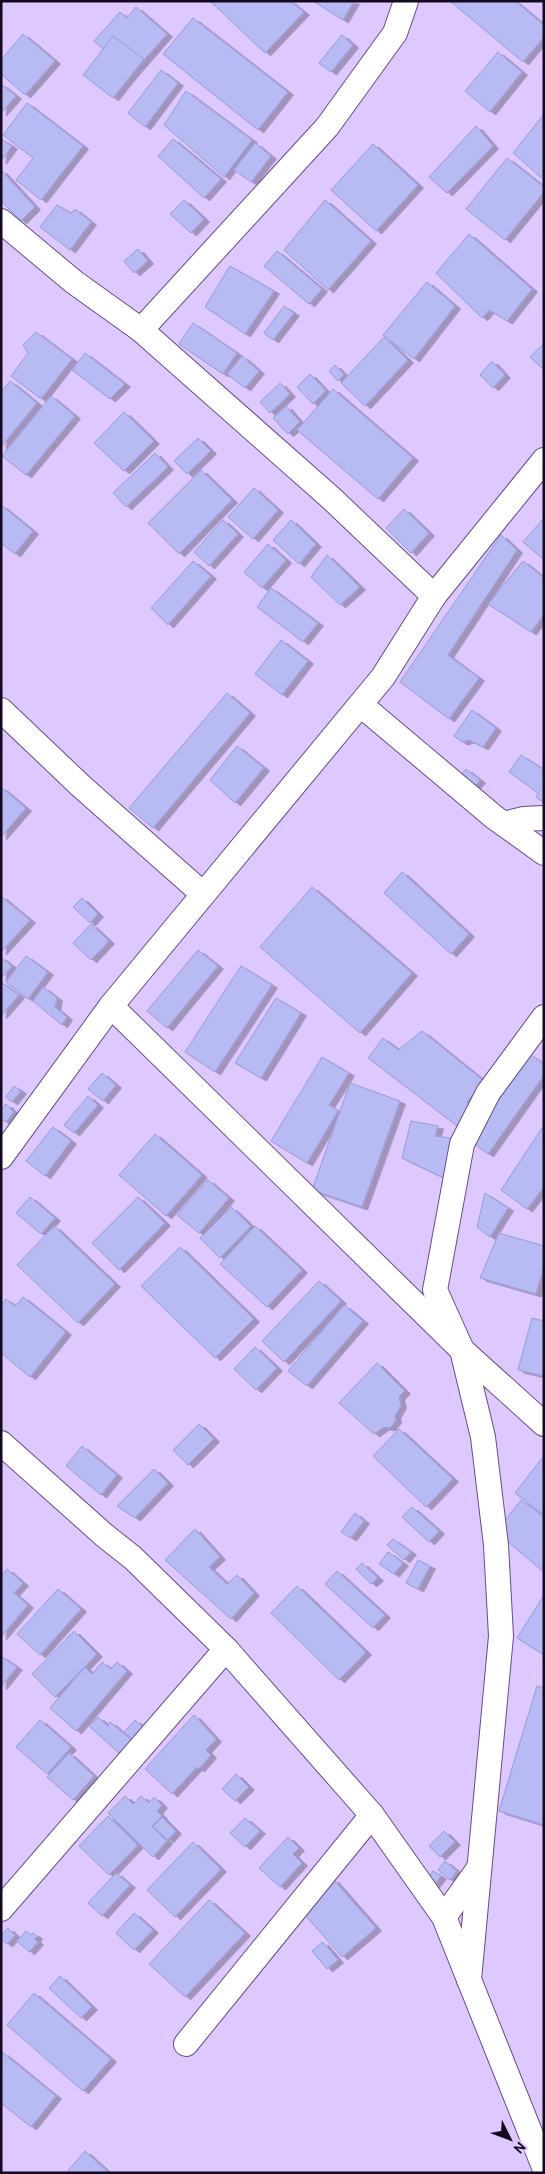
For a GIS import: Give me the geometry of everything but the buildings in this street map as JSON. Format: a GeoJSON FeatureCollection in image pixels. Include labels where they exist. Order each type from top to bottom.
{"type":"FeatureCollection","features":[{"type":"Feature","properties":{"kind":"street"},"geometry":{"type":"LineString","coordinates":[[141,330],[327,127],[395,33],[406,1]]}},
{"type":"Feature","properties":{"kind":"street"},"geometry":{"type":"LineString","coordinates":[[1,221],[74,282],[141,330],[331,498],[434,596]]}},
{"type":"Feature","properties":{"kind":"street"},"geometry":{"type":"LineString","coordinates":[[1,1157],[111,1006],[383,677],[434,596],[544,460]]}},
{"type":"Feature","properties":{"kind":"street"},"geometry":{"type":"LineString","coordinates":[[361,705],[504,824],[544,853]]}},
{"type":"Feature","properties":{"kind":"street"},"geometry":{"type":"LineString","coordinates":[[1,710],[82,787],[203,894]]}},
{"type":"Feature","properties":{"kind":"street"},"geometry":{"type":"LineString","coordinates":[[504,824],[544,818]]}},
{"type":"Feature","properties":{"kind":"street"},"geometry":{"type":"LineString","coordinates":[[111,1006],[462,1350],[544,1424]]}},
{"type":"Feature","properties":{"kind":"street"},"geometry":{"type":"LineString","coordinates":[[469,1980],[500,1636],[496,1545],[483,1437],[462,1350],[435,1290],[462,1144],[488,1093],[544,1017]]}},
{"type":"Feature","properties":{"kind":"street"},"geometry":{"type":"LineString","coordinates":[[1,1443],[132,1558],[226,1650],[372,1815],[444,1917],[544,2167]]}},
{"type":"Feature","properties":{"kind":"street"},"geometry":{"type":"LineString","coordinates":[[1,1909],[226,1650]]}},
{"type":"Feature","properties":{"kind":"street"},"geometry":{"type":"LineString","coordinates":[[186,2044],[372,1815]]}},
{"type":"Feature","properties":{"kind":"street"},"geometry":{"type":"LineString","coordinates":[[444,1917],[480,1866]]}}]}
